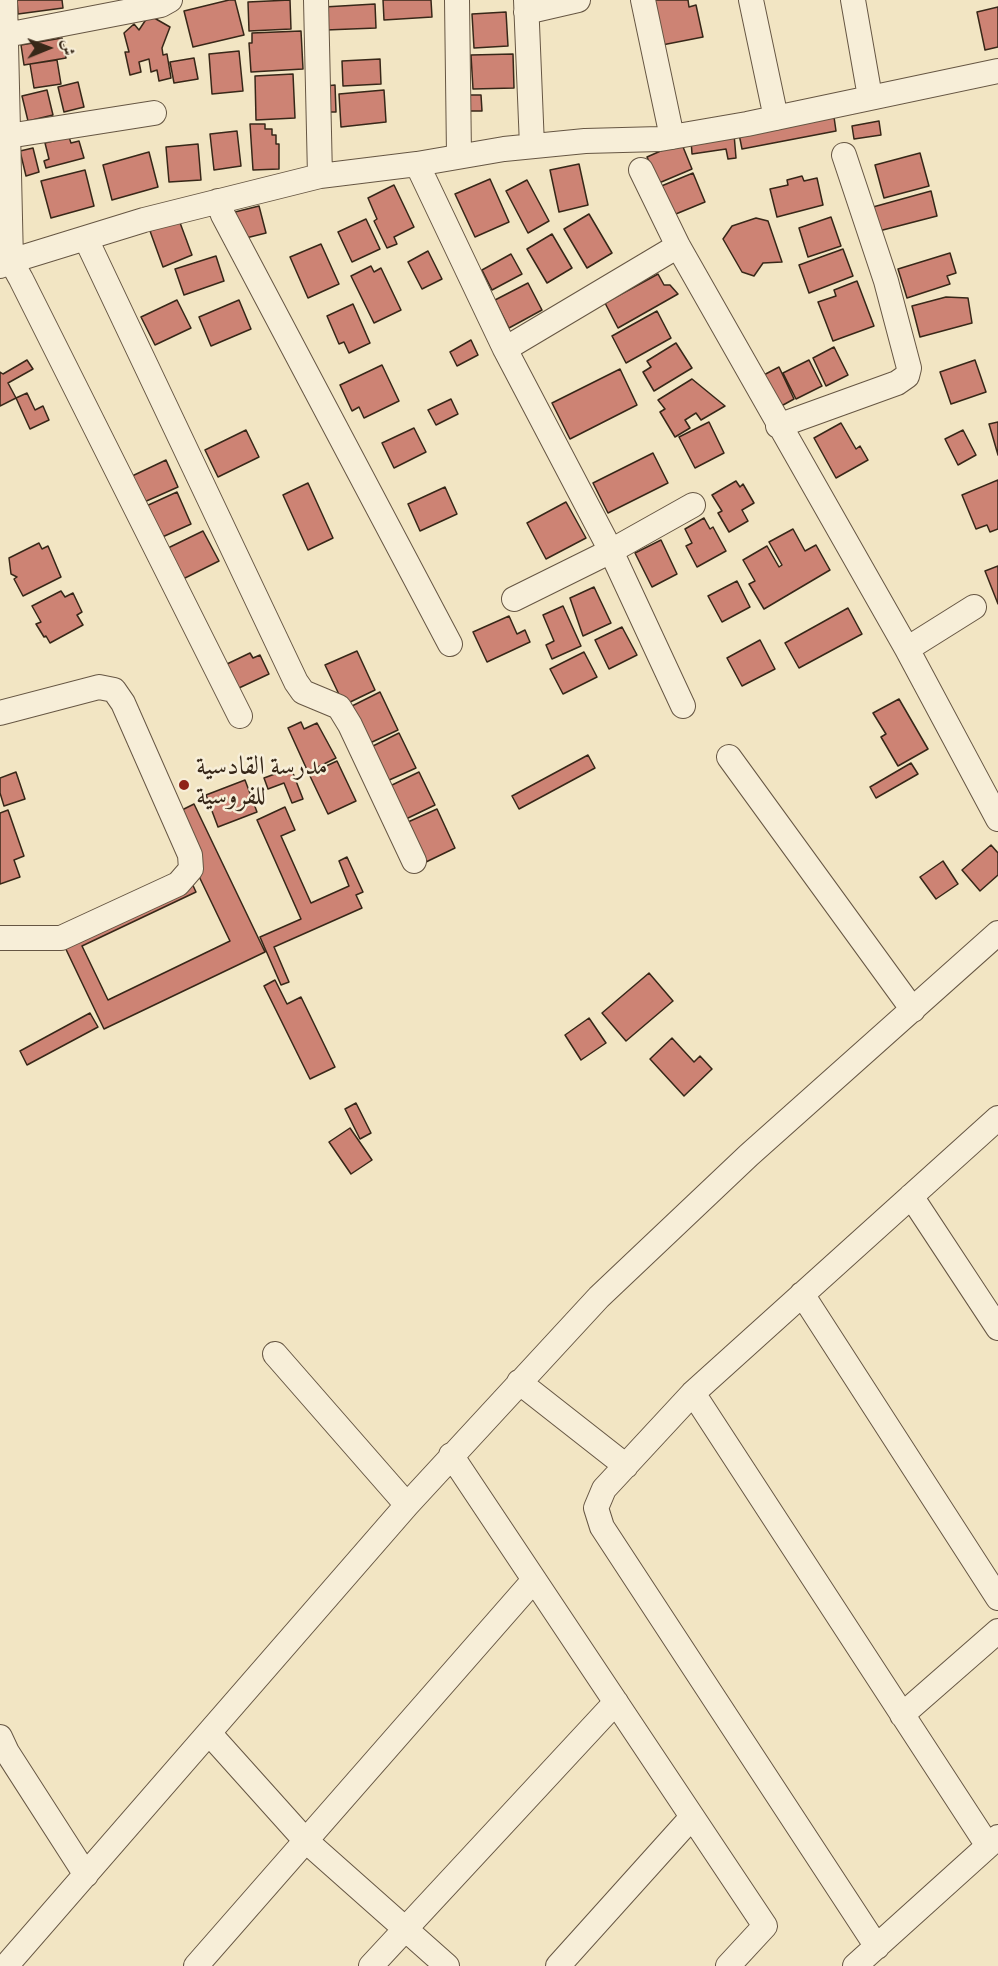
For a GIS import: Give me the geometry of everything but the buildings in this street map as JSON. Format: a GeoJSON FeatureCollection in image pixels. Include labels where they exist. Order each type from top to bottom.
{"type":"FeatureCollection","features":[{"type":"Feature","properties":{"kind":"street"},"geometry":{"type":"LineString","coordinates":[[170,0],[161,4],[4,15],[5,264],[240,716]]}},
{"type":"Feature","properties":{"kind":"street"},"geometry":{"type":"LineString","coordinates":[[316,0],[320,176]]}},
{"type":"Feature","properties":{"kind":"street"},"geometry":{"type":"LineString","coordinates":[[457,0],[459,155]]}},
{"type":"Feature","properties":{"kind":"street"},"geometry":{"type":"LineString","coordinates":[[532,146],[526,6],[578,0]]}},
{"type":"Feature","properties":{"kind":"street"},"geometry":{"type":"LineString","coordinates":[[643,0],[672,137]]}},
{"type":"Feature","properties":{"kind":"street"},"geometry":{"type":"LineString","coordinates":[[751,0],[776,118]]}},
{"type":"Feature","properties":{"kind":"street"},"geometry":{"type":"LineString","coordinates":[[854,0],[870,97]]}},
{"type":"Feature","properties":{"kind":"street"},"geometry":{"type":"LineString","coordinates":[[5,264],[218,201],[320,176],[532,146],[672,137],[776,118],[998,71]]}},
{"type":"Feature","properties":{"kind":"street"},"geometry":{"type":"LineString","coordinates":[[4,136],[154,113]]}},
{"type":"Feature","properties":{"kind":"street"},"geometry":{"type":"LineString","coordinates":[[778,426],[897,383],[907,376],[909,368],[886,281],[844,155]]}},
{"type":"Feature","properties":{"kind":"street"},"geometry":{"type":"LineString","coordinates":[[417,164],[505,349],[611,551],[682,706]]}},
{"type":"Feature","properties":{"kind":"street"},"geometry":{"type":"LineString","coordinates":[[641,170],[678,246],[907,650],[998,819]]}},
{"type":"Feature","properties":{"kind":"street"},"geometry":{"type":"LineString","coordinates":[[218,201],[450,644]]}},
{"type":"Feature","properties":{"kind":"street"},"geometry":{"type":"LineString","coordinates":[[86,239],[296,682],[303,692],[339,707],[350,725],[414,861]]}},
{"type":"Feature","properties":{"kind":"street"},"geometry":{"type":"LineString","coordinates":[[505,349],[678,246]]}},
{"type":"Feature","properties":{"kind":"street"},"geometry":{"type":"LineString","coordinates":[[514,599],[611,551],[693,505]]}},
{"type":"Feature","properties":{"kind":"street"},"geometry":{"type":"LineString","coordinates":[[907,650],[974,607]]}},
{"type":"Feature","properties":{"kind":"street"},"geometry":{"type":"LineString","coordinates":[[0,713],[99,687],[114,690],[123,703],[190,855],[191,869],[178,884],[61,938],[0,938]]}},
{"type":"Feature","properties":{"kind":"street"},"geometry":{"type":"LineString","coordinates":[[729,757],[913,1010]]}},
{"type":"Feature","properties":{"kind":"street"},"geometry":{"type":"LineString","coordinates":[[6,1966],[30,1956],[86,1875],[407,1505],[519,1382],[650,1247],[998,933]]}},
{"type":"Feature","properties":{"kind":"street"},"geometry":{"type":"LineString","coordinates":[[877,1947],[599,1521],[596,1508],[600,1495],[693,1393],[998,1119]]}},
{"type":"Feature","properties":{"kind":"street"},"geometry":{"type":"LineString","coordinates":[[911,1196],[998,1328]]}},
{"type":"Feature","properties":{"kind":"street"},"geometry":{"type":"LineString","coordinates":[[802,1294],[998,1598]]}},
{"type":"Feature","properties":{"kind":"street"},"geometry":{"type":"LineString","coordinates":[[275,1354],[407,1505]]}},
{"type":"Feature","properties":{"kind":"street"},"geometry":{"type":"LineString","coordinates":[[519,1382],[626,1466]]}},
{"type":"Feature","properties":{"kind":"street"},"geometry":{"type":"LineString","coordinates":[[693,1393],[902,1715],[993,1841],[855,1966]]}},
{"type":"Feature","properties":{"kind":"street"},"geometry":{"type":"LineString","coordinates":[[451,1455],[765,1926],[728,1966]]}},
{"type":"Feature","properties":{"kind":"street"},"geometry":{"type":"LineString","coordinates":[[196,1966],[534,1580]]}},
{"type":"Feature","properties":{"kind":"street"},"geometry":{"type":"LineString","coordinates":[[902,1715],[998,1631]]}},
{"type":"Feature","properties":{"kind":"street"},"geometry":{"type":"LineString","coordinates":[[371,1966],[616,1702]]}},
{"type":"Feature","properties":{"kind":"street"},"geometry":{"type":"LineString","coordinates":[[209,1733],[305,1840],[447,1966]]}},
{"type":"Feature","properties":{"kind":"street"},"geometry":{"type":"LineString","coordinates":[[2,1748],[86,1875]]}},
{"type":"Feature","properties":{"kind":"street"},"geometry":{"type":"LineString","coordinates":[[558,1966],[692,1816]]}},
{"type":"Feature","properties":{"kind":"place","name":"مدرسة القادسية للفروسية"},"geometry":{"type":"Point","coordinates":[184,785]}}]}
